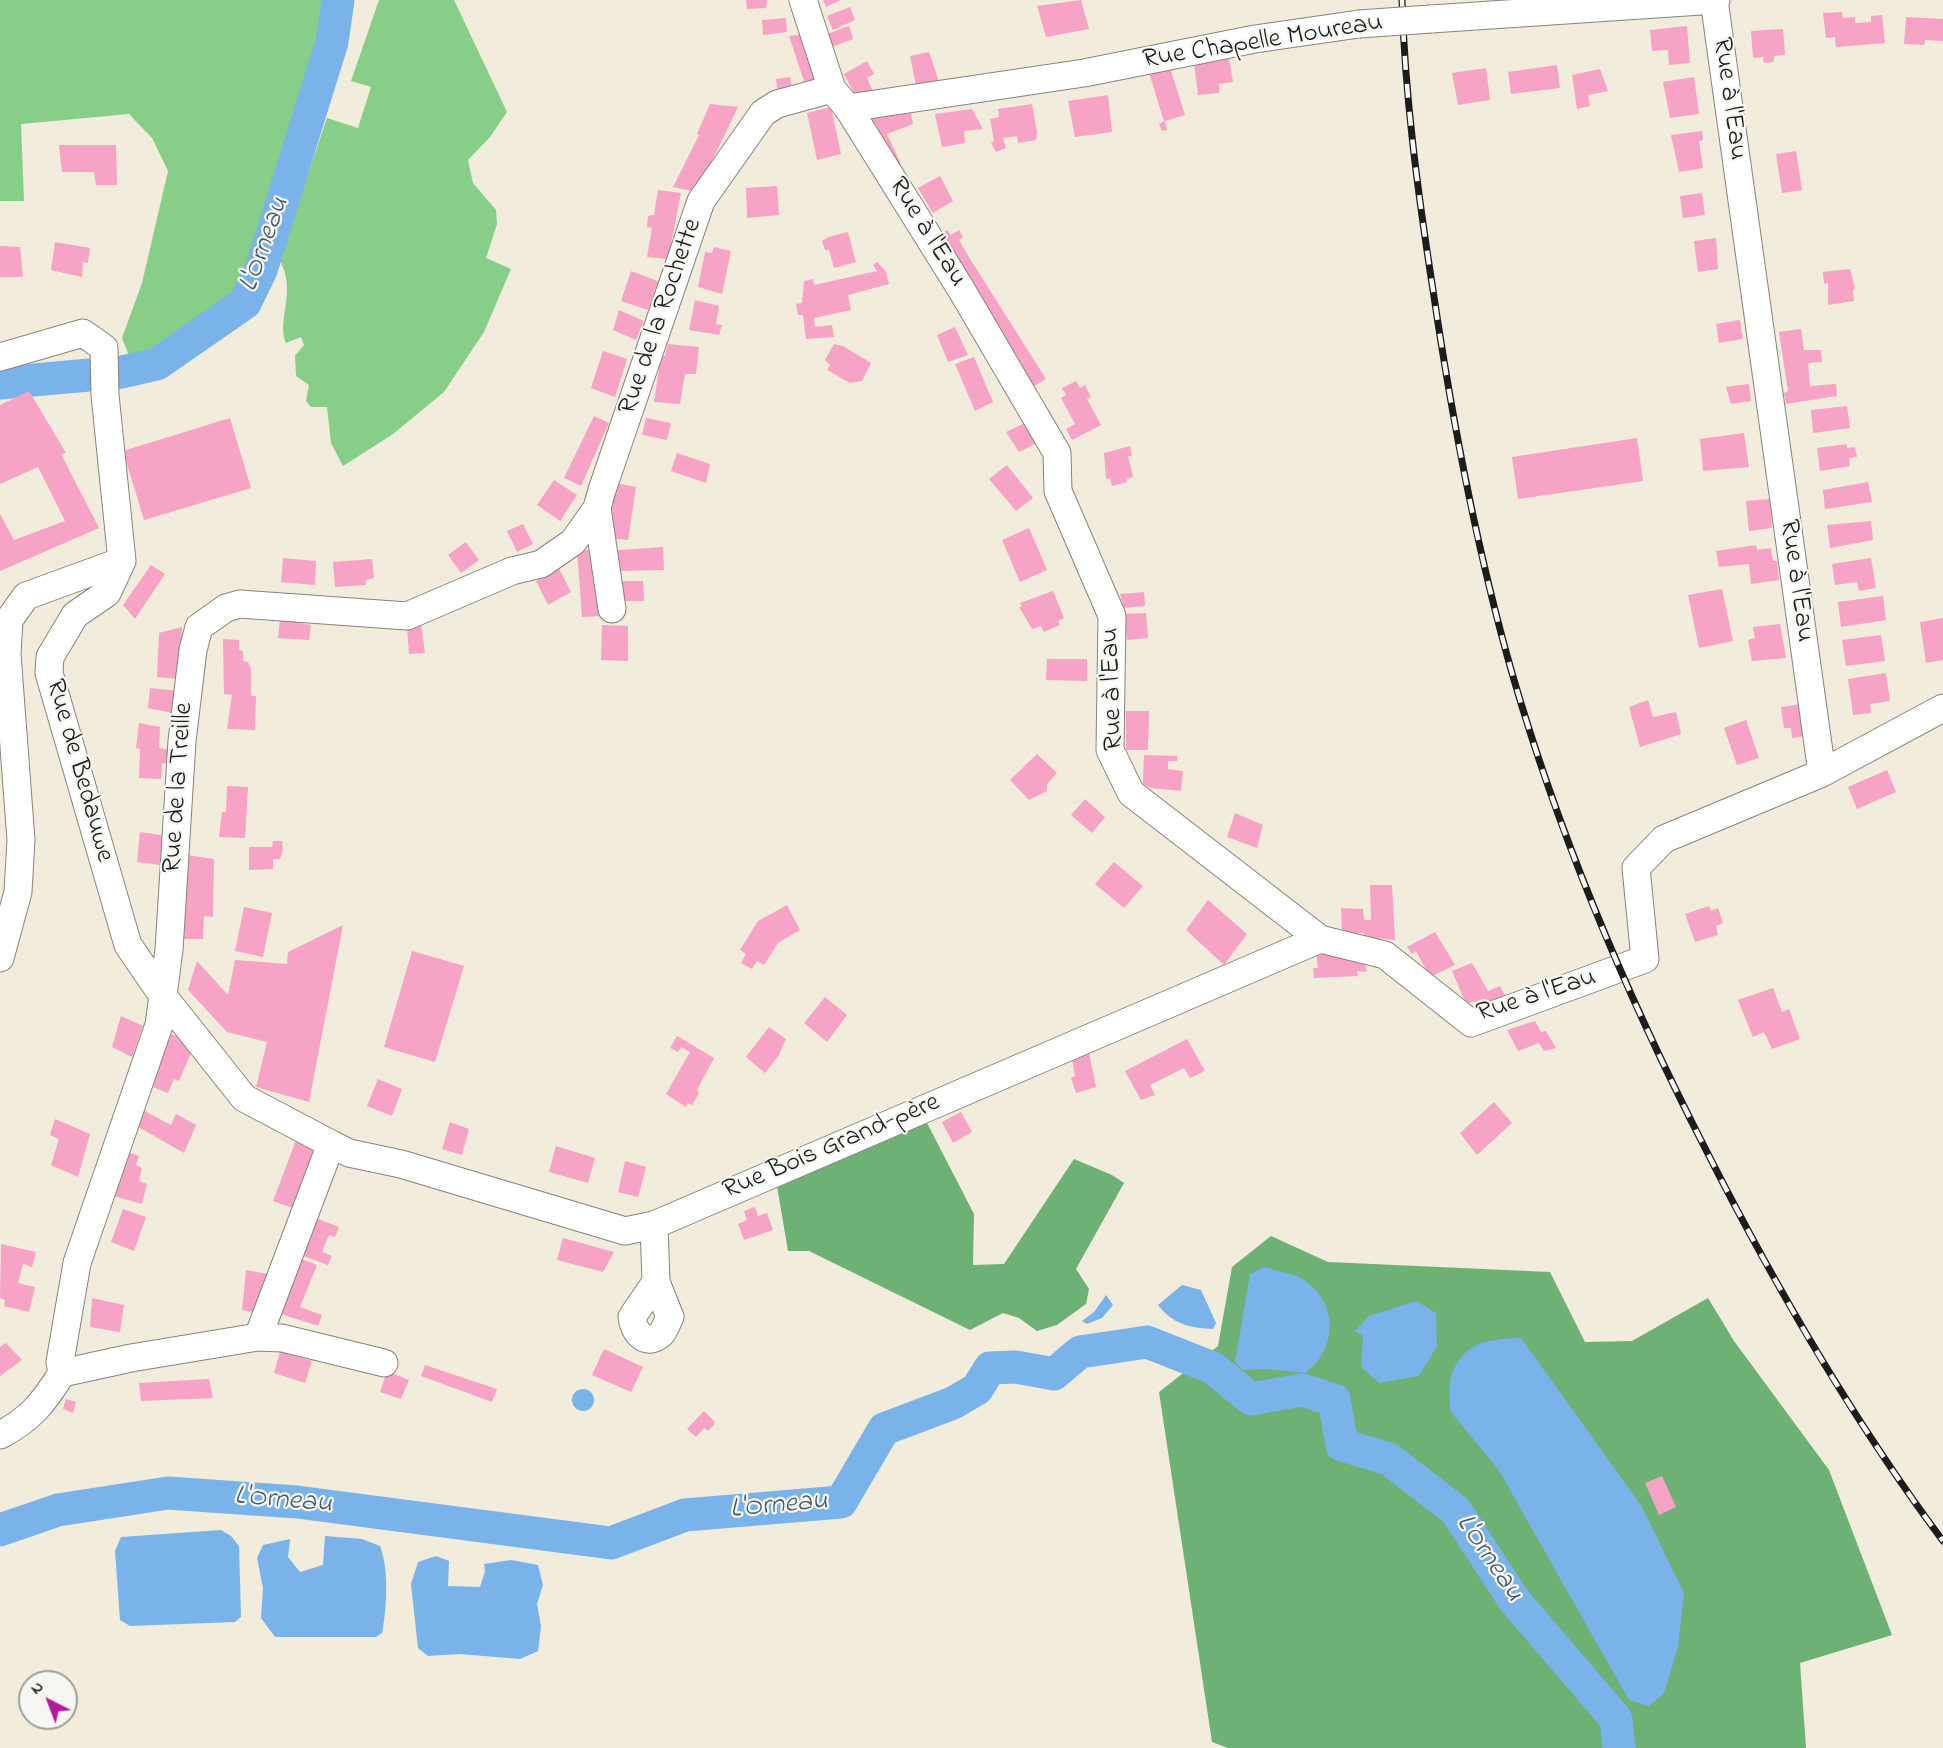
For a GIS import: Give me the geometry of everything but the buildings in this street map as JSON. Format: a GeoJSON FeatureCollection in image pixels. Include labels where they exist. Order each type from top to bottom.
{"type":"FeatureCollection","features":[{"type":"Feature","properties":{"kind":"street","name":"Rue à l'Eau"},"geometry":{"type":"LineString","coordinates":[[803,0],[840,99],[961,289],[1057,453],[1058,491],[1112,616],[1110,750],[1131,793],[1320,939],[1385,955],[1471,1023],[1645,959],[1636,868],[1664,838],[1822,773],[1715,0]]}},
{"type":"Feature","properties":{"kind":"street","name":"Rue Chapelle Moureau"},"geometry":{"type":"LineString","coordinates":[[840,99],[1084,73],[1254,39],[1359,24],[1715,0]]}},
{"type":"Feature","properties":{"kind":"street","name":"Rue de la Rochette"},"geometry":{"type":"LineString","coordinates":[[612,609],[597,508],[701,201],[763,113],[777,104],[840,99]]}},
{"type":"Feature","properties":{"kind":"street"},"geometry":{"type":"LineString","coordinates":[[0,357],[83,333],[104,348],[105,395],[122,561],[26,596],[9,620],[7,654],[21,840],[18,892],[0,958]]}},
{"type":"Feature","properties":{"kind":"street","name":"Rue de la Treille"},"geometry":{"type":"LineString","coordinates":[[62,1373],[60,1362],[77,1263],[159,1026],[182,741],[193,650],[199,627],[226,608],[240,604],[407,616],[512,572],[541,564],[573,542],[597,508]]}},
{"type":"Feature","properties":{"kind":"street","name":"Rue de Bedauwe"},"geometry":{"type":"LineString","coordinates":[[122,561],[107,593],[75,615],[50,657],[49,673],[128,945],[163,996],[244,1098],[331,1144]]}},
{"type":"Feature","properties":{"kind":"street"},"geometry":{"type":"LineString","coordinates":[[1822,773],[1943,708]]}},
{"type":"Feature","properties":{"kind":"street","name":"Rue Bois Grand-père"},"geometry":{"type":"LineString","coordinates":[[331,1144],[349,1153],[401,1164],[625,1231],[654,1225],[1320,939]]}},
{"type":"Feature","properties":{"kind":"street"},"geometry":{"type":"LineString","coordinates":[[258,1337],[331,1144]]}},
{"type":"Feature","properties":{"kind":"street"},"geometry":{"type":"LineString","coordinates":[[654,1225],[656,1282]]}},
{"type":"Feature","properties":{"kind":"street"},"geometry":{"type":"LineString","coordinates":[[0,1435],[20,1425],[43,1403],[62,1373],[131,1358],[258,1337],[282,1338],[384,1363]]}},
{"type":"Feature","properties":{"kind":"green space"},"geometry":{"type":"Polygon","coordinates":[[[0,0],[329,0],[326,39],[251,276],[239,295],[159,352],[131,361],[122,338],[142,283],[168,171],[152,138],[129,114],[21,124],[24,201],[0,201],[0,0]]]}},
{"type":"Feature","properties":{"kind":"green space"},"geometry":{"type":"Polygon","coordinates":[[[379,0],[454,0],[507,112],[490,137],[468,160],[473,183],[496,210],[497,224],[486,258],[511,269],[484,332],[444,392],[393,434],[343,466],[331,443],[327,407],[311,407],[306,401],[309,385],[296,376],[295,356],[304,345],[301,337],[286,343],[283,325],[287,282],[279,259],[327,118],[358,128],[371,87],[351,81],[379,0]]]}},
{"type":"Feature","properties":{"kind":"green space"},"geometry":{"type":"Polygon","coordinates":[[[927,1123],[974,1214],[973,1265],[1004,1264],[1074,1159],[1112,1175],[1124,1183],[1076,1269],[1089,1289],[1086,1304],[1057,1325],[1037,1331],[1019,1318],[1003,1313],[970,1330],[809,1251],[788,1251],[777,1186],[927,1123]]]}},
{"type":"Feature","properties":{"kind":"green space"},"geometry":{"type":"Polygon","coordinates":[[[1271,1236],[1328,1262],[1550,1272],[1585,1342],[1632,1341],[1708,1298],[1734,1341],[1829,1470],[1892,1635],[1800,1663],[1806,1748],[1228,1748],[1212,1742],[1159,1392],[1218,1346],[1232,1267],[1271,1236]]]}},
{"type":"Feature","properties":{"kind":"water"},"geometry":{"type":"Polygon","coordinates":[[[1264,1267],[1304,1280],[1315,1289],[1328,1313],[1330,1326],[1324,1352],[1305,1373],[1265,1369],[1243,1370],[1235,1362],[1250,1274],[1264,1267]]]}},
{"type":"Feature","properties":{"kind":"water"},"geometry":{"type":"Polygon","coordinates":[[[1182,1285],[1201,1290],[1216,1323],[1213,1329],[1182,1324],[1170,1317],[1158,1305],[1182,1285]]]}},
{"type":"Feature","properties":{"kind":"water"},"geometry":{"type":"Polygon","coordinates":[[[1106,1295],[1113,1305],[1102,1318],[1087,1324],[1082,1321],[1094,1312],[1106,1295]]]}},
{"type":"Feature","properties":{"kind":"water"},"geometry":{"type":"Polygon","coordinates":[[[1416,1301],[1436,1313],[1437,1346],[1419,1376],[1379,1383],[1361,1367],[1363,1336],[1355,1331],[1369,1316],[1416,1301]]]}},
{"type":"Feature","properties":{"kind":"water"},"geometry":{"type":"Polygon","coordinates":[[[1521,1338],[1642,1507],[1684,1593],[1678,1647],[1664,1693],[1649,1706],[1629,1700],[1498,1469],[1450,1411],[1451,1378],[1463,1355],[1471,1348],[1489,1341],[1521,1338]]]}},
{"type":"Feature","properties":{"kind":"water"},"geometry":{"type":"Polygon","coordinates":[[[583,1389],[591,1392],[594,1400],[591,1408],[583,1411],[575,1408],[572,1400],[575,1392],[583,1389]]]}},
{"type":"Feature","properties":{"kind":"water"},"geometry":{"type":"Polygon","coordinates":[[[221,1530],[231,1536],[239,1546],[241,1617],[235,1622],[130,1626],[120,1620],[115,1551],[121,1537],[221,1530]]]}},
{"type":"Feature","properties":{"kind":"water"},"geometry":{"type":"Polygon","coordinates":[[[325,1536],[362,1539],[380,1546],[385,1566],[386,1600],[382,1633],[376,1637],[275,1637],[261,1618],[263,1588],[257,1558],[263,1545],[290,1539],[288,1557],[300,1572],[323,1565],[325,1536]]]}},
{"type":"Feature","properties":{"kind":"water"},"geometry":{"type":"Polygon","coordinates":[[[436,1556],[449,1561],[448,1586],[480,1587],[485,1571],[484,1564],[511,1560],[538,1565],[543,1585],[537,1604],[541,1626],[538,1651],[520,1659],[460,1654],[428,1656],[418,1648],[411,1584],[418,1562],[436,1556]]]}},
{"type":"Feature","properties":{"kind":"waterway","name":"L'Orneau"},"geometry":{"type":"LineString","coordinates":[[0,383],[122,372],[157,364],[245,303],[261,270],[332,42],[338,0]]}},
{"type":"Feature","properties":{"kind":"waterway","name":"L'Orneau"},"geometry":{"type":"LineString","coordinates":[[0,1530],[58,1510],[168,1493],[297,1502],[611,1543],[685,1515],[841,1502],[884,1429],[953,1403],[977,1389],[990,1368],[1016,1367],[1054,1374],[1080,1352],[1147,1342],[1213,1368],[1251,1399],[1302,1390],[1334,1400],[1342,1445],[1389,1459],[1456,1511],[1514,1600],[1616,1719],[1619,1748]]}},
{"type":"Feature","properties":{"kind":"railway"},"geometry":{"type":"LineString","coordinates":[[1402,0],[1406,73],[1417,182],[1457,435],[1476,530],[1499,626],[1551,796],[1597,916],[1649,1034],[1732,1201],[1787,1301],[1846,1400],[1943,1541]]}}]}
